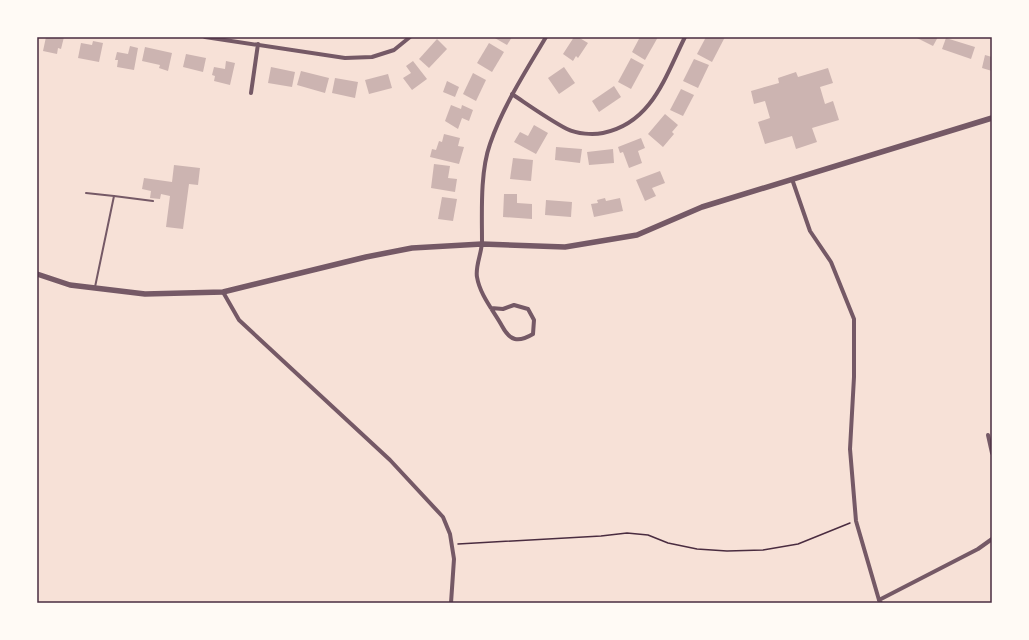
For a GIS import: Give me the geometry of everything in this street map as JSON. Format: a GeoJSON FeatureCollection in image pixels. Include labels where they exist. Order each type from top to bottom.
{"type":"FeatureCollection","features":[{"type":"Feature","properties":{"kind":"street"},"geometry":{"type":"LineString","coordinates":[[206,37],[345,58],[372,57],[394,50],[410,37]]}},
{"type":"Feature","properties":{"kind":"street"},"geometry":{"type":"LineString","coordinates":[[491,308],[503,309],[514,305],[528,309],[534,320],[533,334],[523,340],[514,340],[505,332],[491,308],[483,294],[477,276],[482,244],[482,188],[489,145],[512,94],[546,37]]}},
{"type":"Feature","properties":{"kind":"street"},"geometry":{"type":"LineString","coordinates":[[512,94],[568,130],[594,134],[617,130],[638,118],[654,99],[685,37]]}},
{"type":"Feature","properties":{"kind":"street"},"geometry":{"type":"LineString","coordinates":[[251,93],[258,44]]}},
{"type":"Feature","properties":{"kind":"street"},"geometry":{"type":"LineString","coordinates":[[37,274],[70,285],[145,294],[223,292],[412,248],[482,244],[565,247],[637,235],[702,207],[992,118]]}},
{"type":"Feature","properties":{"kind":"street"},"geometry":{"type":"LineString","coordinates":[[792,179],[810,231],[831,262],[854,319],[854,377],[850,449],[856,521],[880,601],[978,549],[992,539]]}},
{"type":"Feature","properties":{"kind":"street"},"geometry":{"type":"LineString","coordinates":[[223,292],[239,320],[390,460],[443,517],[452,544],[454,559],[451,603]]}},
{"type":"Feature","properties":{"kind":"street"},"geometry":{"type":"LineString","coordinates":[[988,435],[992,453]]}},
{"type":"Feature","properties":{"kind":"lane"},"geometry":{"type":"LineString","coordinates":[[86,193],[153,201]]}},
{"type":"Feature","properties":{"kind":"lane"},"geometry":{"type":"LineString","coordinates":[[95,288],[114,196]]}},
{"type":"Feature","properties":{"kind":"path"},"geometry":{"type":"LineString","coordinates":[[452,544],[601,536],[627,533],[648,534],[668,544],[697,549],[726,551],[763,550],[798,544],[856,521]]}},
{"type":"Feature","properties":{"kind":"building"},"geometry":{"type":"Polygon","coordinates":[[[46,37],[64,37],[61,49],[58,48],[57,54],[43,51],[46,37]]]}},
{"type":"Feature","properties":{"kind":"building"},"geometry":{"type":"Polygon","coordinates":[[[493,37],[512,37],[507,45],[493,37]]]}},
{"type":"Feature","properties":{"kind":"building"},"geometry":{"type":"Polygon","coordinates":[[[574,37],[578,37],[588,43],[578,58],[576,56],[573,61],[563,54],[574,37]]]}},
{"type":"Feature","properties":{"kind":"building"},"geometry":{"type":"Polygon","coordinates":[[[640,37],[658,37],[645,60],[632,52],[640,37]]]}},
{"type":"Feature","properties":{"kind":"building"},"geometry":{"type":"Polygon","coordinates":[[[706,37],[725,37],[712,62],[697,54],[706,37]]]}},
{"type":"Feature","properties":{"kind":"building"},"geometry":{"type":"Polygon","coordinates":[[[915,37],[938,37],[933,46],[915,37]]]}},
{"type":"Feature","properties":{"kind":"building"},"geometry":{"type":"Polygon","coordinates":[[[946,38],[975,47],[971,59],[942,49],[946,38]]]}},
{"type":"Feature","properties":{"kind":"building"},"geometry":{"type":"Polygon","coordinates":[[[437,39],[447,49],[429,68],[419,59],[437,39]]]}},
{"type":"Feature","properties":{"kind":"building"},"geometry":{"type":"Polygon","coordinates":[[[93,41],[103,43],[99,62],[78,58],[81,43],[92,45],[93,41]]]}},
{"type":"Feature","properties":{"kind":"building"},"geometry":{"type":"Polygon","coordinates":[[[489,43],[504,52],[492,72],[477,63],[489,43]]]}},
{"type":"Feature","properties":{"kind":"building"},"geometry":{"type":"Polygon","coordinates":[[[130,46],[138,48],[134,70],[117,67],[118,60],[115,60],[117,52],[128,54],[130,46]]]}},
{"type":"Feature","properties":{"kind":"building"},"geometry":{"type":"Polygon","coordinates":[[[145,47],[172,53],[168,71],[159,68],[160,65],[142,61],[145,47]]]}},
{"type":"Feature","properties":{"kind":"building"},"geometry":{"type":"Polygon","coordinates":[[[186,54],[206,58],[203,72],[183,67],[186,54]]]}},
{"type":"Feature","properties":{"kind":"building"},"geometry":{"type":"Polygon","coordinates":[[[985,55],[992,57],[992,71],[982,68],[985,55]]]}},
{"type":"Feature","properties":{"kind":"building"},"geometry":{"type":"Polygon","coordinates":[[[631,58],[644,65],[631,89],[618,82],[631,58]]]}},
{"type":"Feature","properties":{"kind":"building"},"geometry":{"type":"Polygon","coordinates":[[[694,59],[709,65],[698,88],[683,81],[694,59]]]}},
{"type":"Feature","properties":{"kind":"building"},"geometry":{"type":"Polygon","coordinates":[[[226,61],[235,63],[230,85],[214,81],[215,76],[212,75],[214,67],[225,69],[226,61]]]}},
{"type":"Feature","properties":{"kind":"building"},"geometry":{"type":"Polygon","coordinates":[[[413,61],[427,79],[412,90],[403,78],[411,73],[406,66],[413,61]]]}},
{"type":"Feature","properties":{"kind":"building"},"geometry":{"type":"Polygon","coordinates":[[[271,67],[295,72],[292,87],[268,83],[271,67]]]}},
{"type":"Feature","properties":{"kind":"building"},"geometry":{"type":"Polygon","coordinates":[[[564,67],[575,83],[559,94],[548,78],[564,67]]]}},
{"type":"Feature","properties":{"kind":"building"},"geometry":{"type":"Polygon","coordinates":[[[828,68],[833,83],[820,87],[825,104],[833,101],[839,120],[812,128],[817,142],[796,149],[792,136],[765,144],[758,122],[770,118],[765,101],[754,104],[751,91],[779,83],[778,78],[796,72],[798,77],[828,68]]]}},
{"type":"Feature","properties":{"kind":"building"},"geometry":{"type":"Polygon","coordinates":[[[301,71],[329,78],[325,93],[297,85],[301,71]]]}},
{"type":"Feature","properties":{"kind":"building"},"geometry":{"type":"Polygon","coordinates":[[[473,73],[486,80],[476,101],[463,94],[473,73]]]}},
{"type":"Feature","properties":{"kind":"building"},"geometry":{"type":"Polygon","coordinates":[[[388,74],[392,88],[369,94],[365,80],[388,74]]]}},
{"type":"Feature","properties":{"kind":"building"},"geometry":{"type":"Polygon","coordinates":[[[335,78],[358,82],[355,98],[332,93],[335,78]]]}},
{"type":"Feature","properties":{"kind":"building"},"geometry":{"type":"Polygon","coordinates":[[[447,81],[459,87],[455,97],[443,92],[447,81]]]}},
{"type":"Feature","properties":{"kind":"building"},"geometry":{"type":"Polygon","coordinates":[[[614,86],[621,97],[599,112],[592,101],[614,86]]]}},
{"type":"Feature","properties":{"kind":"building"},"geometry":{"type":"Polygon","coordinates":[[[681,89],[694,95],[683,116],[670,110],[681,89]]]}},
{"type":"Feature","properties":{"kind":"building"},"geometry":{"type":"Polygon","coordinates":[[[451,105],[461,109],[462,105],[473,110],[469,121],[462,118],[458,129],[445,121],[451,105]]]}},
{"type":"Feature","properties":{"kind":"building"},"geometry":{"type":"Polygon","coordinates":[[[665,114],[678,125],[672,132],[674,134],[663,147],[648,134],[665,114]]]}},
{"type":"Feature","properties":{"kind":"building"},"geometry":{"type":"Polygon","coordinates":[[[534,125],[548,133],[536,154],[514,142],[520,132],[528,136],[534,125]]]}},
{"type":"Feature","properties":{"kind":"building"},"geometry":{"type":"Polygon","coordinates":[[[444,134],[460,138],[458,146],[464,147],[459,164],[430,157],[432,149],[436,150],[439,141],[442,142],[444,134]]]}},
{"type":"Feature","properties":{"kind":"building"},"geometry":{"type":"Polygon","coordinates":[[[641,138],[645,148],[638,151],[642,163],[629,168],[623,152],[620,153],[618,147],[641,138]]]}},
{"type":"Feature","properties":{"kind":"building"},"geometry":{"type":"Polygon","coordinates":[[[556,147],[582,149],[580,163],[555,160],[556,147]]]}},
{"type":"Feature","properties":{"kind":"building"},"geometry":{"type":"Polygon","coordinates":[[[613,149],[614,163],[589,165],[587,152],[613,149]]]}},
{"type":"Feature","properties":{"kind":"building"},"geometry":{"type":"Polygon","coordinates":[[[513,158],[533,160],[531,181],[510,179],[513,158]]]}},
{"type":"Feature","properties":{"kind":"building"},"geometry":{"type":"Polygon","coordinates":[[[434,164],[450,166],[448,178],[457,179],[455,192],[431,188],[434,164]]]}},
{"type":"Feature","properties":{"kind":"building"},"geometry":{"type":"Polygon","coordinates":[[[174,165],[200,168],[198,185],[189,184],[183,229],[166,227],[170,196],[161,194],[160,199],[150,198],[151,191],[142,189],[144,178],[172,182],[174,165]]]}},
{"type":"Feature","properties":{"kind":"building"},"geometry":{"type":"Polygon","coordinates":[[[660,171],[665,183],[652,188],[656,196],[645,201],[636,180],[660,171]]]}},
{"type":"Feature","properties":{"kind":"building"},"geometry":{"type":"Polygon","coordinates":[[[504,194],[517,194],[517,203],[532,204],[532,219],[503,217],[504,194]]]}},
{"type":"Feature","properties":{"kind":"building"},"geometry":{"type":"Polygon","coordinates":[[[442,197],[457,199],[453,221],[438,219],[442,197]]]}},
{"type":"Feature","properties":{"kind":"building"},"geometry":{"type":"Polygon","coordinates":[[[605,198],[606,201],[620,198],[623,211],[594,217],[591,204],[598,203],[597,200],[605,198]]]}},
{"type":"Feature","properties":{"kind":"building"},"geometry":{"type":"Polygon","coordinates":[[[546,200],[572,202],[571,217],[545,215],[546,200]]]}}]}
